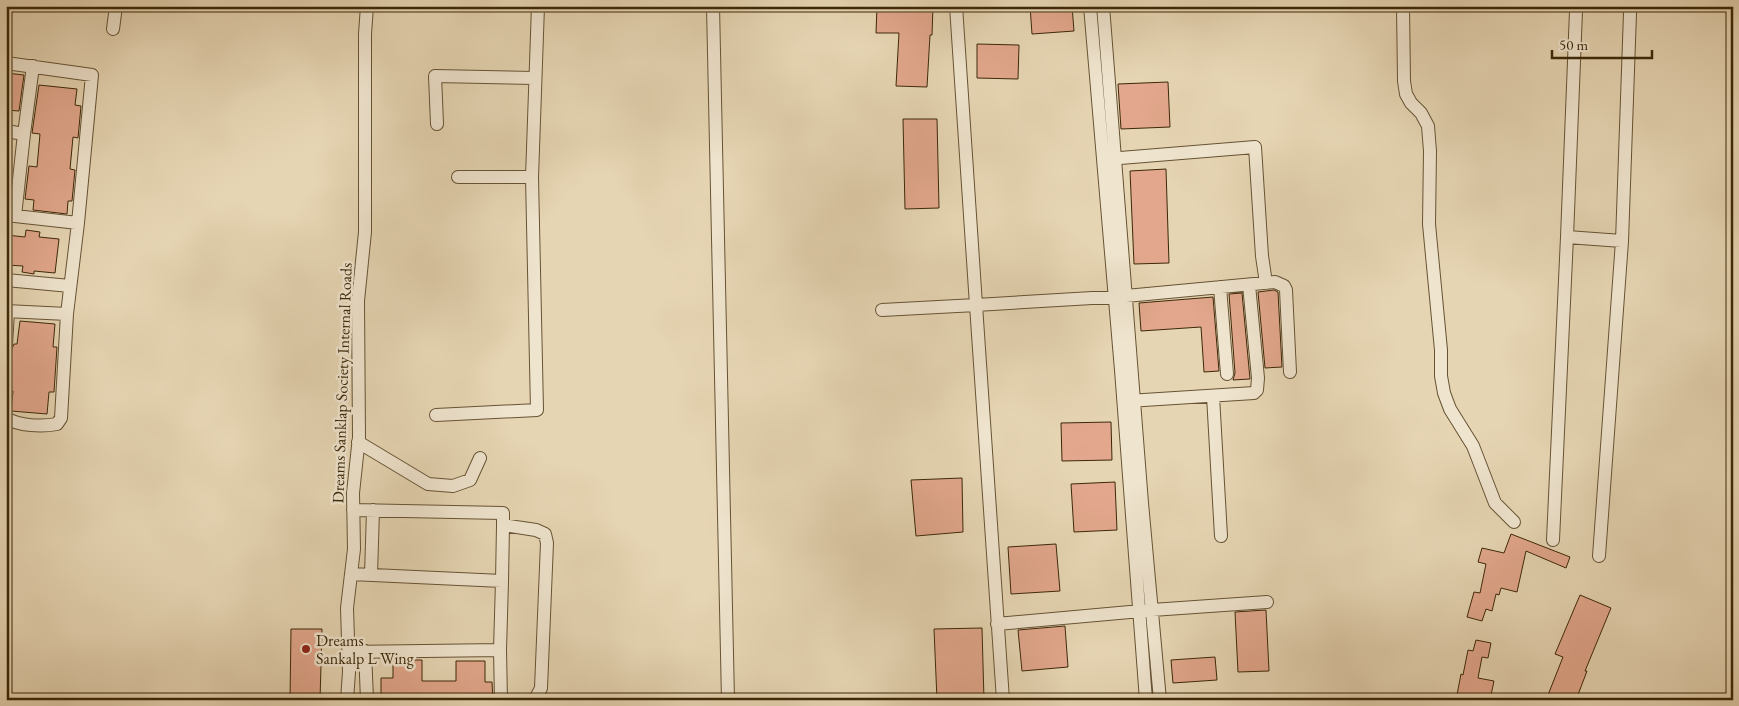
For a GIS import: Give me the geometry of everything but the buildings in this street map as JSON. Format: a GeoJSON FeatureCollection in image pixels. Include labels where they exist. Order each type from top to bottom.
{"type":"FeatureCollection","features":[{"type":"Feature","properties":{"kind":"street"},"geometry":{"type":"LineString","coordinates":[[113,29],[116,6]]}},
{"type":"Feature","properties":{"kind":"street","name":"Dreams Sanklap Society Internal Roads"},"geometry":{"type":"LineString","coordinates":[[347,700],[347,608],[354,549],[353,510],[358,442],[358,302],[365,232],[365,34],[367,6]]}},
{"type":"Feature","properties":{"kind":"street"},"geometry":{"type":"LineString","coordinates":[[436,415],[537,410],[532,177],[538,6]]}},
{"type":"Feature","properties":{"kind":"street"},"geometry":{"type":"LineString","coordinates":[[714,6],[728,700]]}},
{"type":"Feature","properties":{"kind":"street"},"geometry":{"type":"LineString","coordinates":[[956,6],[1003,700]]}},
{"type":"Feature","properties":{"kind":"street"},"geometry":{"type":"LineString","coordinates":[[1090,6],[1108,159],[1129,401],[1139,611],[1146,700]]}},
{"type":"Feature","properties":{"kind":"street"},"geometry":{"type":"LineString","coordinates":[[1103,6],[1108,159]]}},
{"type":"Feature","properties":{"kind":"street"},"geometry":{"type":"LineString","coordinates":[[1403,6],[1404,81],[1406,94],[1410,103],[1421,113],[1428,126],[1430,151],[1429,224],[1444,393],[1450,409],[1472,446],[1495,503],[1514,522]]}},
{"type":"Feature","properties":{"kind":"street"},"geometry":{"type":"LineString","coordinates":[[1553,540],[1576,10],[1578,6]]}},
{"type":"Feature","properties":{"kind":"street"},"geometry":{"type":"LineString","coordinates":[[1599,556],[1622,241],[1630,13],[1628,6]]}},
{"type":"Feature","properties":{"kind":"street"},"geometry":{"type":"LineString","coordinates":[[6,63],[92,75],[67,314],[61,418],[57,424],[48,426],[16,423],[6,418]]}},
{"type":"Feature","properties":{"kind":"street"},"geometry":{"type":"LineString","coordinates":[[34,66],[11,216],[78,223]]}},
{"type":"Feature","properties":{"kind":"street"},"geometry":{"type":"LineString","coordinates":[[436,124],[435,76],[535,78]]}},
{"type":"Feature","properties":{"kind":"street"},"geometry":{"type":"LineString","coordinates":[[6,131],[24,134]]}},
{"type":"Feature","properties":{"kind":"street"},"geometry":{"type":"LineString","coordinates":[[1108,159],[1255,147],[1262,256],[1266,283]]}},
{"type":"Feature","properties":{"kind":"street"},"geometry":{"type":"LineString","coordinates":[[458,177],[532,177]]}},
{"type":"Feature","properties":{"kind":"street"},"geometry":{"type":"LineString","coordinates":[[1567,237],[1622,241]]}},
{"type":"Feature","properties":{"kind":"street"},"geometry":{"type":"LineString","coordinates":[[6,280],[70,286]]}},
{"type":"Feature","properties":{"kind":"street"},"geometry":{"type":"LineString","coordinates":[[882,310],[1120,296],[1275,282],[1284,286],[1286,290],[1290,372]]}},
{"type":"Feature","properties":{"kind":"street"},"geometry":{"type":"LineString","coordinates":[[1129,401],[1254,393],[1257,390],[1258,378],[1250,285]]}},
{"type":"Feature","properties":{"kind":"street"},"geometry":{"type":"LineString","coordinates":[[1220,287],[1226,374]]}},
{"type":"Feature","properties":{"kind":"street"},"geometry":{"type":"LineString","coordinates":[[6,345],[7,311],[67,314]]}},
{"type":"Feature","properties":{"kind":"street"},"geometry":{"type":"LineString","coordinates":[[1213,396],[1221,536]]}},
{"type":"Feature","properties":{"kind":"street"},"geometry":{"type":"LineString","coordinates":[[1129,401],[1142,503],[1160,700]]}},
{"type":"Feature","properties":{"kind":"street"},"geometry":{"type":"LineString","coordinates":[[358,442],[428,484],[453,486],[470,480],[480,458]]}},
{"type":"Feature","properties":{"kind":"street"},"geometry":{"type":"LineString","coordinates":[[353,510],[503,513],[500,650],[501,700]]}},
{"type":"Feature","properties":{"kind":"street"},"geometry":{"type":"LineString","coordinates":[[371,575],[373,510]]}},
{"type":"Feature","properties":{"kind":"street"},"geometry":{"type":"LineString","coordinates":[[503,525],[536,530],[545,534],[547,543],[542,688],[535,700]]}},
{"type":"Feature","properties":{"kind":"street"},"geometry":{"type":"LineString","coordinates":[[351,574],[502,581]]}},
{"type":"Feature","properties":{"kind":"street"},"geometry":{"type":"LineString","coordinates":[[997,624],[1267,602]]}},
{"type":"Feature","properties":{"kind":"street"},"geometry":{"type":"LineString","coordinates":[[348,652],[500,650]]}},
{"type":"Feature","properties":{"kind":"street"},"geometry":{"type":"LineString","coordinates":[[365,651],[366,700]]}},
{"type":"Feature","properties":{"kind":"place","name":"Dreams Sankalp L Wing"},"geometry":{"type":"Point","coordinates":[306,649]}}]}
